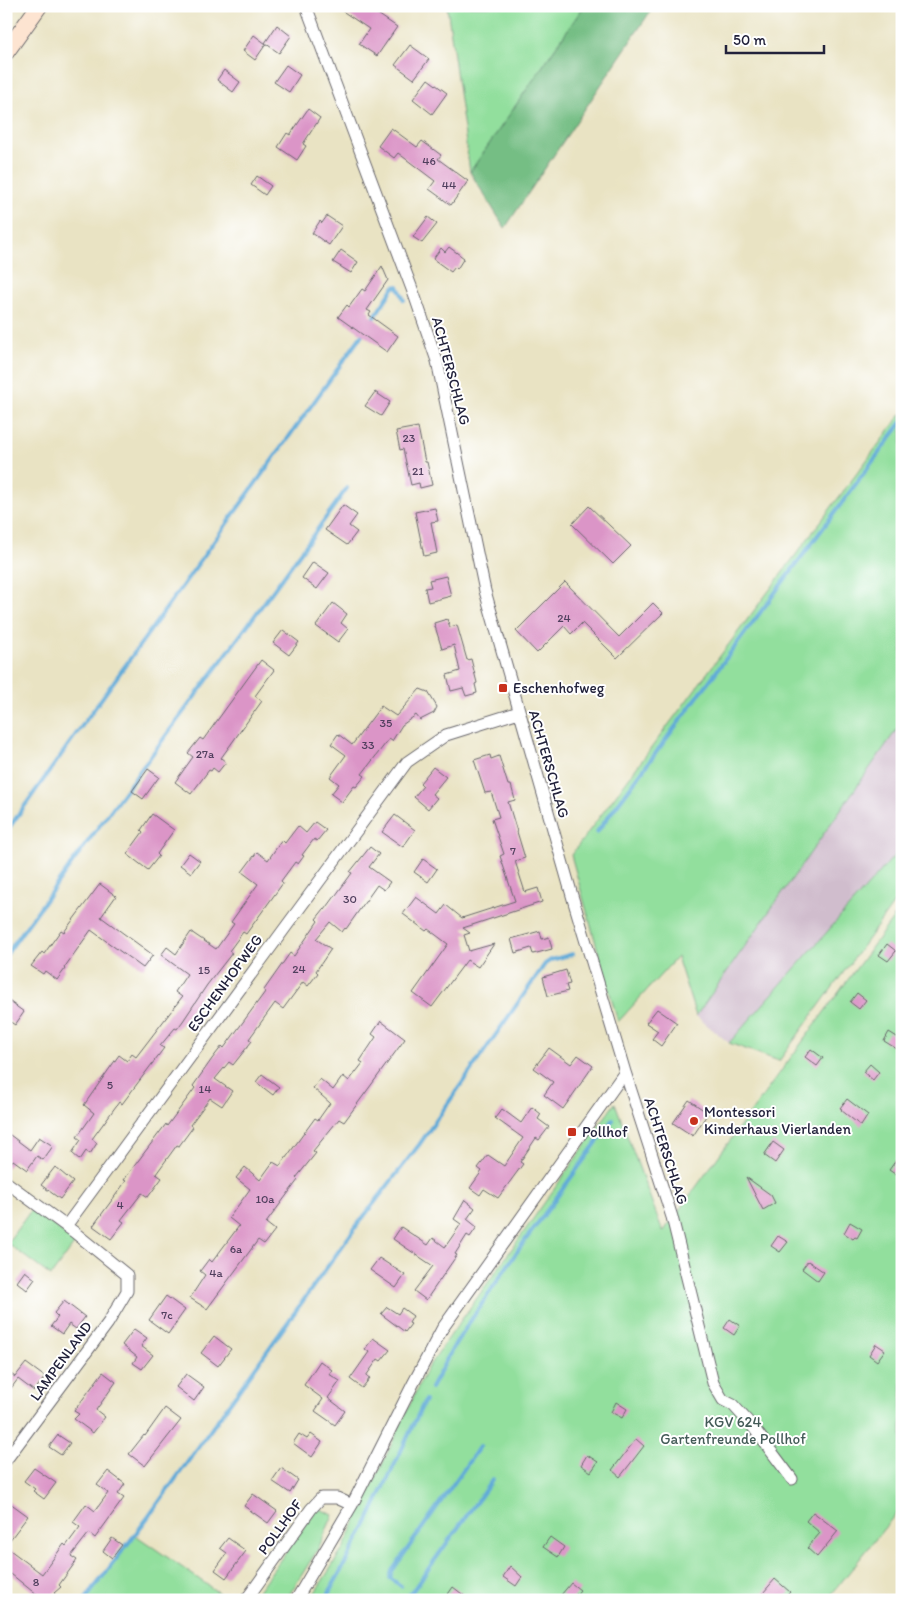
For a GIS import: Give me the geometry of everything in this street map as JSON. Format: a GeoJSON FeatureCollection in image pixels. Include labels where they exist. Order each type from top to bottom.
{"type":"FeatureCollection","features":[{"type":"Feature","properties":{"kind":"main road"},"geometry":{"type":"LineString","coordinates":[[6,52],[39,6]]}},
{"type":"Feature","properties":{"kind":"street","name":"ACHTERSCHLAG"},"geometry":{"type":"LineString","coordinates":[[306,6],[415,297],[437,361],[485,591],[625,1072],[672,1217],[713,1383],[723,1400],[733,1404],[792,1479]]}},
{"type":"Feature","properties":{"kind":"street","name":"ESCHENHOFWEG"},"geometry":{"type":"LineString","coordinates":[[66,1226],[407,762],[446,735],[519,712]]}},
{"type":"Feature","properties":{"kind":"street"},"geometry":{"type":"LineString","coordinates":[[296,1600],[352,1505],[412,1384],[442,1329],[625,1072]]}},
{"type":"Feature","properties":{"kind":"street"},"geometry":{"type":"LineString","coordinates":[[6,1182],[66,1226]]}},
{"type":"Feature","properties":{"kind":"street","name":"LAMPENLAND"},"geometry":{"type":"LineString","coordinates":[[6,1460],[108,1322],[126,1291],[127,1275],[66,1226]]}},
{"type":"Feature","properties":{"kind":"street","name":"POLLHOF"},"geometry":{"type":"LineString","coordinates":[[246,1600],[311,1509],[321,1498],[337,1498],[352,1505]]}},
{"type":"Feature","properties":{"kind":"shaded area"},"geometry":{"type":"Polygon","coordinates":[[[901,721],[902,847],[729,1043],[696,1016],[901,721]]]}},
{"type":"Feature","properties":{"kind":"green space"},"geometry":{"type":"Polygon","coordinates":[[[447,6],[584,6],[470,172],[447,6]]]}},
{"type":"Feature","properties":{"kind":"green space"},"geometry":{"type":"Polygon","coordinates":[[[584,6],[654,6],[505,228],[470,172],[584,6]]]}},
{"type":"Feature","properties":{"kind":"green space"},"geometry":{"type":"Polygon","coordinates":[[[902,413],[902,722],[696,1016],[677,957],[618,1022],[571,855],[902,413]]]}},
{"type":"Feature","properties":{"kind":"green space"},"geometry":{"type":"Polygon","coordinates":[[[902,847],[902,892],[779,1061],[729,1043],[902,847]]]}},
{"type":"Feature","properties":{"kind":"green space","name":"KGV 624 Gartenfreunde Pollhof"},"geometry":{"type":"Polygon","coordinates":[[[902,906],[902,1506],[827,1600],[310,1600],[343,1549],[426,1370],[615,1103],[663,1232],[902,906]]]}},
{"type":"Feature","properties":{"kind":"green space"},"geometry":{"type":"Polygon","coordinates":[[[32,1209],[76,1242],[51,1276],[7,1243],[32,1209]]]}},
{"type":"Feature","properties":{"kind":"green space"},"geometry":{"type":"Polygon","coordinates":[[[318,1508],[333,1515],[318,1549],[286,1600],[251,1600],[318,1508]]]}},
{"type":"Feature","properties":{"kind":"green space"},"geometry":{"type":"Polygon","coordinates":[[[134,1534],[226,1598],[225,1600],[85,1600],[134,1534]]]}},
{"type":"Feature","properties":{"kind":"building"},"geometry":{"type":"Polygon","coordinates":[[[335,6],[366,6],[397,27],[377,56],[359,44],[369,29],[335,6]]]}},
{"type":"Feature","properties":{"kind":"building"},"geometry":{"type":"Polygon","coordinates":[[[277,25],[291,36],[279,53],[265,43],[277,25]]]}},
{"type":"Feature","properties":{"kind":"building"},"geometry":{"type":"Polygon","coordinates":[[[254,35],[266,44],[255,60],[243,51],[254,35]]]}},
{"type":"Feature","properties":{"kind":"building"},"geometry":{"type":"Polygon","coordinates":[[[410,45],[429,59],[414,79],[395,65],[410,45]]]}},
{"type":"Feature","properties":{"kind":"building"},"geometry":{"type":"Polygon","coordinates":[[[286,65],[300,75],[289,92],[274,82],[286,65]]]}},
{"type":"Feature","properties":{"kind":"building"},"geometry":{"type":"Polygon","coordinates":[[[224,70],[240,82],[233,92],[217,80],[224,70]]]}},
{"type":"Feature","properties":{"kind":"building"},"geometry":{"type":"Polygon","coordinates":[[[428,79],[447,93],[432,114],[413,99],[428,79]]]}},
{"type":"Feature","properties":{"kind":"building"},"geometry":{"type":"Polygon","coordinates":[[[308,109],[320,118],[303,144],[306,146],[297,160],[278,147],[287,133],[290,135],[308,109]]]}},
{"type":"Feature","properties":{"kind":"building"},"geometry":{"type":"Polygon","coordinates":[[[391,128],[417,147],[422,141],[441,155],[438,159],[468,181],[451,205],[429,189],[435,181],[398,153],[394,158],[378,146],[391,128]]]}},
{"type":"Feature","properties":{"kind":"building"},"geometry":{"type":"Polygon","coordinates":[[[257,176],[271,186],[265,195],[251,185],[257,176]]]}},
{"type":"Feature","properties":{"kind":"building"},"geometry":{"type":"Polygon","coordinates":[[[327,216],[342,226],[329,245],[312,233],[320,221],[322,223],[327,216]]]}},
{"type":"Feature","properties":{"kind":"building"},"geometry":{"type":"Polygon","coordinates":[[[428,217],[437,224],[422,243],[413,237],[428,217]]]}},
{"type":"Feature","properties":{"kind":"building"},"geometry":{"type":"Polygon","coordinates":[[[449,247],[464,258],[457,269],[455,267],[451,272],[433,259],[441,248],[445,252],[449,247]]]}},
{"type":"Feature","properties":{"kind":"building"},"geometry":{"type":"Polygon","coordinates":[[[341,250],[358,262],[351,273],[333,262],[341,250]]]}},
{"type":"Feature","properties":{"kind":"building"},"geometry":{"type":"Polygon","coordinates":[[[382,266],[388,280],[367,310],[371,312],[369,315],[398,336],[387,352],[338,317],[347,305],[349,307],[362,289],[365,291],[382,266]]]}},
{"type":"Feature","properties":{"kind":"building"},"geometry":{"type":"Polygon","coordinates":[[[375,392],[390,402],[381,416],[365,406],[375,392]]]}},
{"type":"Feature","properties":{"kind":"building"},"geometry":{"type":"Polygon","coordinates":[[[418,427],[432,485],[420,488],[419,483],[411,485],[403,449],[400,450],[396,431],[418,427]]]}},
{"type":"Feature","properties":{"kind":"building"},"geometry":{"type":"Polygon","coordinates":[[[343,505],[357,515],[349,526],[357,532],[347,545],[325,530],[343,505]]]}},
{"type":"Feature","properties":{"kind":"building"},"geometry":{"type":"Polygon","coordinates":[[[589,506],[631,546],[613,564],[572,524],[589,506]]]}},
{"type":"Feature","properties":{"kind":"building"},"geometry":{"type":"Polygon","coordinates":[[[435,508],[438,521],[431,522],[437,553],[424,556],[415,512],[435,508]]]}},
{"type":"Feature","properties":{"kind":"building"},"geometry":{"type":"Polygon","coordinates":[[[313,562],[329,573],[317,589],[302,578],[313,562]]]}},
{"type":"Feature","properties":{"kind":"building"},"geometry":{"type":"Polygon","coordinates":[[[446,576],[451,596],[428,602],[425,588],[431,587],[429,580],[446,576]]]}},
{"type":"Feature","properties":{"kind":"building"},"geometry":{"type":"Polygon","coordinates":[[[565,582],[619,637],[653,603],[663,613],[617,658],[582,623],[571,634],[564,626],[537,653],[516,631],[565,582]]]}},
{"type":"Feature","properties":{"kind":"building"},"geometry":{"type":"Polygon","coordinates":[[[333,603],[347,614],[341,623],[348,629],[338,642],[316,626],[333,603]]]}},
{"type":"Feature","properties":{"kind":"building"},"geometry":{"type":"Polygon","coordinates":[[[447,619],[450,627],[457,625],[467,660],[471,659],[477,683],[475,684],[477,693],[466,696],[463,688],[451,691],[447,675],[460,671],[454,645],[442,649],[434,623],[447,619]]]}},
{"type":"Feature","properties":{"kind":"building"},"geometry":{"type":"Polygon","coordinates":[[[283,630],[299,642],[289,655],[273,643],[283,630]]]}},
{"type":"Feature","properties":{"kind":"building"},"geometry":{"type":"Polygon","coordinates":[[[261,660],[274,670],[255,696],[262,701],[221,758],[226,762],[218,772],[213,768],[211,771],[209,770],[191,794],[175,782],[193,757],[188,753],[200,738],[203,740],[261,660]]]}},
{"type":"Feature","properties":{"kind":"building"},"geometry":{"type":"Polygon","coordinates":[[[420,689],[428,692],[437,707],[434,713],[420,720],[416,715],[402,725],[392,741],[389,739],[362,774],[365,776],[356,787],[354,786],[342,802],[331,794],[339,784],[330,777],[346,755],[331,744],[338,734],[352,745],[381,706],[396,716],[420,689]]]}},
{"type":"Feature","properties":{"kind":"building"},"geometry":{"type":"Polygon","coordinates":[[[490,755],[491,759],[499,756],[515,800],[508,802],[525,858],[515,861],[525,892],[538,888],[542,902],[463,928],[470,933],[464,935],[469,951],[494,944],[478,967],[467,960],[432,1007],[413,993],[448,944],[403,914],[416,897],[439,914],[446,905],[462,918],[515,901],[500,856],[504,854],[492,819],[499,817],[491,792],[485,793],[474,760],[490,755]]]}},
{"type":"Feature","properties":{"kind":"building"},"geometry":{"type":"Polygon","coordinates":[[[433,767],[446,777],[432,794],[437,798],[428,809],[414,797],[423,786],[420,783],[433,767]]]}},
{"type":"Feature","properties":{"kind":"building"},"geometry":{"type":"Polygon","coordinates":[[[148,769],[159,777],[143,799],[132,791],[148,769]]]}},
{"type":"Feature","properties":{"kind":"building"},"geometry":{"type":"Polygon","coordinates":[[[152,814],[174,830],[157,854],[159,856],[148,870],[127,854],[143,832],[141,830],[152,814]]]}},
{"type":"Feature","properties":{"kind":"building"},"geometry":{"type":"Polygon","coordinates":[[[395,815],[415,830],[403,847],[382,832],[395,815]]]}},
{"type":"Feature","properties":{"kind":"building"},"geometry":{"type":"Polygon","coordinates":[[[315,822],[326,830],[317,841],[314,839],[298,864],[295,862],[281,881],[283,883],[246,934],[243,932],[229,951],[232,953],[207,985],[183,1021],[160,1046],[164,1048],[122,1104],[119,1102],[92,1139],[97,1143],[90,1154],[86,1151],[80,1160],[72,1153],[81,1140],[77,1137],[94,1113],[84,1105],[119,1055],[127,1061],[132,1054],[136,1057],[182,997],[175,992],[187,974],[161,955],[167,947],[176,954],[191,932],[216,949],[234,924],[231,922],[258,884],[242,872],[257,852],[268,860],[282,840],[285,843],[298,826],[306,833],[315,822]]]}},
{"type":"Feature","properties":{"kind":"building"},"geometry":{"type":"Polygon","coordinates":[[[370,847],[379,854],[369,867],[390,882],[384,890],[377,885],[346,929],[342,932],[330,922],[316,939],[331,949],[316,971],[318,973],[308,986],[303,982],[283,1009],[275,1003],[249,1039],[252,1041],[233,1065],[229,1062],[215,1079],[232,1091],[222,1106],[210,1098],[190,1125],[193,1127],[156,1174],[162,1178],[148,1197],[142,1193],[121,1220],[124,1222],[111,1239],[93,1226],[126,1181],[124,1180],[135,1165],[195,1088],[193,1086],[212,1059],[222,1046],[224,1048],[265,992],[264,990],[290,953],[294,956],[318,921],[316,919],[325,910],[352,873],[350,872],[370,847]]]}},
{"type":"Feature","properties":{"kind":"building"},"geometry":{"type":"Polygon","coordinates":[[[189,853],[200,861],[191,873],[180,865],[189,853]]]}},
{"type":"Feature","properties":{"kind":"building"},"geometry":{"type":"Polygon","coordinates":[[[423,859],[437,869],[428,882],[414,872],[423,859]]]}},
{"type":"Feature","properties":{"kind":"building"},"geometry":{"type":"Polygon","coordinates":[[[100,884],[116,896],[101,917],[153,955],[143,968],[91,930],[57,980],[45,971],[43,974],[31,966],[42,952],[44,954],[61,930],[64,932],[100,884]]]}},
{"type":"Feature","properties":{"kind":"building"},"geometry":{"type":"Polygon","coordinates":[[[540,931],[542,939],[549,937],[552,949],[533,954],[531,948],[515,953],[511,939],[540,931]]]}},
{"type":"Feature","properties":{"kind":"building"},"geometry":{"type":"Polygon","coordinates":[[[887,944],[896,951],[888,961],[879,955],[887,944]]]}},
{"type":"Feature","properties":{"kind":"building"},"geometry":{"type":"Polygon","coordinates":[[[566,970],[570,984],[566,985],[568,991],[548,996],[543,977],[566,970]]]}},
{"type":"Feature","properties":{"kind":"building"},"geometry":{"type":"Polygon","coordinates":[[[857,993],[866,1000],[859,1009],[850,1002],[857,993]]]}},
{"type":"Feature","properties":{"kind":"building"},"geometry":{"type":"Polygon","coordinates":[[[6,999],[24,1012],[15,1025],[6,1019],[6,999]]]}},
{"type":"Feature","properties":{"kind":"building"},"geometry":{"type":"Polygon","coordinates":[[[657,1009],[677,1023],[661,1046],[652,1039],[658,1031],[646,1023],[657,1009]]]}},
{"type":"Feature","properties":{"kind":"building"},"geometry":{"type":"Polygon","coordinates":[[[381,1021],[405,1039],[344,1122],[339,1119],[313,1151],[316,1153],[296,1178],[298,1180],[266,1223],[275,1230],[264,1244],[258,1240],[207,1309],[190,1298],[205,1275],[200,1271],[209,1259],[212,1262],[239,1226],[229,1218],[250,1189],[236,1178],[245,1167],[260,1180],[273,1162],[280,1166],[315,1118],[318,1120],[330,1103],[313,1088],[320,1079],[333,1090],[343,1076],[349,1081],[363,1063],[360,1061],[376,1037],[372,1034],[381,1021]]]}},
{"type":"Feature","properties":{"kind":"building"},"geometry":{"type":"Polygon","coordinates":[[[889,1032],[902,1040],[897,1049],[884,1041],[889,1032]]]}},
{"type":"Feature","properties":{"kind":"building"},"geometry":{"type":"Polygon","coordinates":[[[549,1048],[571,1064],[578,1055],[593,1066],[563,1109],[544,1095],[553,1082],[534,1068],[549,1048]]]}},
{"type":"Feature","properties":{"kind":"building"},"geometry":{"type":"Polygon","coordinates":[[[811,1049],[823,1058],[817,1066],[805,1057],[811,1049]]]}},
{"type":"Feature","properties":{"kind":"building"},"geometry":{"type":"Polygon","coordinates":[[[870,1064],[879,1072],[873,1080],[863,1072],[870,1064]]]}},
{"type":"Feature","properties":{"kind":"building"},"geometry":{"type":"Polygon","coordinates":[[[262,1074],[279,1087],[273,1095],[256,1082],[262,1074]]]}},
{"type":"Feature","properties":{"kind":"building"},"geometry":{"type":"Polygon","coordinates":[[[847,1099],[868,1115],[861,1126],[841,1110],[840,1108],[847,1099]]]}},
{"type":"Feature","properties":{"kind":"building"},"geometry":{"type":"Polygon","coordinates":[[[689,1100],[708,1113],[693,1136],[673,1123],[689,1100]]]}},
{"type":"Feature","properties":{"kind":"building"},"geometry":{"type":"Polygon","coordinates":[[[532,1107],[541,1114],[538,1119],[549,1127],[539,1140],[536,1138],[520,1162],[523,1164],[498,1198],[484,1189],[480,1195],[470,1188],[482,1171],[478,1168],[488,1155],[504,1166],[523,1138],[495,1118],[502,1109],[521,1123],[532,1107]]]}},
{"type":"Feature","properties":{"kind":"building"},"geometry":{"type":"Polygon","coordinates":[[[6,1132],[30,1150],[39,1137],[53,1146],[43,1160],[37,1156],[27,1170],[13,1160],[6,1169],[6,1132]]]}},
{"type":"Feature","properties":{"kind":"building"},"geometry":{"type":"Polygon","coordinates":[[[773,1142],[784,1150],[775,1163],[764,1155],[773,1142]]]}},
{"type":"Feature","properties":{"kind":"building"},"geometry":{"type":"Polygon","coordinates":[[[902,1152],[902,1171],[898,1176],[889,1170],[902,1152]]]}},
{"type":"Feature","properties":{"kind":"building"},"geometry":{"type":"Polygon","coordinates":[[[55,1167],[73,1182],[60,1199],[41,1185],[55,1167]]]}},
{"type":"Feature","properties":{"kind":"building"},"geometry":{"type":"Polygon","coordinates":[[[746,1177],[771,1195],[775,1203],[763,1210],[746,1177]]]}},
{"type":"Feature","properties":{"kind":"building"},"geometry":{"type":"Polygon","coordinates":[[[465,1200],[475,1208],[467,1219],[477,1227],[470,1237],[467,1235],[455,1254],[457,1255],[426,1300],[414,1291],[433,1266],[393,1239],[401,1227],[428,1245],[433,1238],[445,1247],[461,1224],[454,1219],[465,1200]]]}},
{"type":"Feature","properties":{"kind":"building"},"geometry":{"type":"Polygon","coordinates":[[[850,1222],[862,1229],[857,1238],[853,1239],[844,1233],[850,1222]]]}},
{"type":"Feature","properties":{"kind":"building"},"geometry":{"type":"Polygon","coordinates":[[[778,1236],[788,1242],[780,1252],[771,1246],[778,1236]]]}},
{"type":"Feature","properties":{"kind":"building"},"geometry":{"type":"Polygon","coordinates":[[[379,1258],[405,1275],[396,1288],[370,1270],[379,1258]]]}},
{"type":"Feature","properties":{"kind":"building"},"geometry":{"type":"Polygon","coordinates":[[[808,1261],[824,1272],[818,1281],[802,1269],[808,1261]]]}},
{"type":"Feature","properties":{"kind":"building"},"geometry":{"type":"Polygon","coordinates":[[[25,1271],[35,1279],[27,1290],[17,1282],[25,1271]]]}},
{"type":"Feature","properties":{"kind":"building"},"geometry":{"type":"Polygon","coordinates":[[[166,1296],[185,1310],[168,1334],[149,1320],[166,1296]]]}},
{"type":"Feature","properties":{"kind":"building"},"geometry":{"type":"Polygon","coordinates":[[[64,1301],[85,1317],[76,1329],[69,1324],[62,1334],[51,1326],[58,1317],[54,1313],[64,1301]]]}},
{"type":"Feature","properties":{"kind":"building"},"geometry":{"type":"Polygon","coordinates":[[[387,1307],[398,1314],[402,1308],[413,1316],[409,1323],[411,1324],[405,1332],[381,1314],[387,1307]]]}},
{"type":"Feature","properties":{"kind":"building"},"geometry":{"type":"Polygon","coordinates":[[[730,1319],[740,1326],[734,1335],[724,1328],[730,1319]]]}},
{"type":"Feature","properties":{"kind":"building"},"geometry":{"type":"Polygon","coordinates":[[[134,1329],[147,1338],[141,1346],[153,1355],[142,1369],[133,1363],[137,1357],[122,1345],[134,1329]]]}},
{"type":"Feature","properties":{"kind":"building"},"geometry":{"type":"Polygon","coordinates":[[[214,1336],[231,1349],[218,1366],[201,1353],[214,1336]]]}},
{"type":"Feature","properties":{"kind":"building"},"geometry":{"type":"Polygon","coordinates":[[[373,1338],[390,1350],[381,1361],[378,1359],[366,1376],[370,1378],[362,1388],[350,1379],[369,1352],[365,1349],[373,1338]]]}},
{"type":"Feature","properties":{"kind":"building"},"geometry":{"type":"Polygon","coordinates":[[[876,1344],[885,1350],[877,1361],[869,1355],[876,1344]]]}},
{"type":"Feature","properties":{"kind":"building"},"geometry":{"type":"Polygon","coordinates":[[[320,1361],[332,1370],[329,1374],[340,1381],[328,1398],[345,1411],[335,1425],[315,1411],[323,1399],[304,1385],[320,1361]]]}},
{"type":"Feature","properties":{"kind":"building"},"geometry":{"type":"Polygon","coordinates":[[[26,1363],[45,1377],[34,1391],[18,1379],[6,1395],[6,1370],[15,1377],[26,1363]]]}},
{"type":"Feature","properties":{"kind":"building"},"geometry":{"type":"Polygon","coordinates":[[[103,1372],[116,1382],[96,1410],[105,1417],[93,1433],[74,1419],[79,1414],[74,1411],[103,1372]]]}},
{"type":"Feature","properties":{"kind":"building"},"geometry":{"type":"Polygon","coordinates":[[[186,1374],[204,1387],[194,1401],[176,1387],[186,1374]]]}},
{"type":"Feature","properties":{"kind":"building"},"geometry":{"type":"Polygon","coordinates":[[[616,1402],[627,1409],[622,1418],[611,1412],[616,1402]]]}},
{"type":"Feature","properties":{"kind":"building"},"geometry":{"type":"Polygon","coordinates":[[[165,1408],[181,1420],[145,1466],[129,1454],[145,1436],[165,1408]]]}},
{"type":"Feature","properties":{"kind":"building"},"geometry":{"type":"Polygon","coordinates":[[[299,1434],[307,1439],[311,1434],[322,1442],[312,1457],[293,1443],[299,1434]]]}},
{"type":"Feature","properties":{"kind":"building"},"geometry":{"type":"Polygon","coordinates":[[[58,1435],[70,1443],[61,1455],[49,1447],[58,1435]]]}},
{"type":"Feature","properties":{"kind":"building"},"geometry":{"type":"Polygon","coordinates":[[[636,1439],[644,1446],[620,1477],[612,1470],[636,1439]]]}},
{"type":"Feature","properties":{"kind":"building"},"geometry":{"type":"Polygon","coordinates":[[[587,1455],[598,1462],[591,1472],[581,1465],[587,1455]]]}},
{"type":"Feature","properties":{"kind":"building"},"geometry":{"type":"Polygon","coordinates":[[[34,1468],[56,1483],[44,1499],[24,1481],[34,1468]]]}},
{"type":"Feature","properties":{"kind":"building"},"geometry":{"type":"Polygon","coordinates":[[[281,1468],[298,1480],[290,1493],[272,1481],[281,1468]]]}},
{"type":"Feature","properties":{"kind":"building"},"geometry":{"type":"Polygon","coordinates":[[[108,1471],[125,1484],[118,1494],[124,1498],[95,1538],[89,1533],[71,1556],[77,1560],[59,1585],[61,1587],[54,1593],[60,1600],[43,1600],[6,1570],[6,1547],[42,1574],[64,1544],[66,1546],[80,1527],[73,1522],[86,1504],[95,1511],[108,1493],[97,1485],[108,1471]]]}},
{"type":"Feature","properties":{"kind":"building"},"geometry":{"type":"Polygon","coordinates":[[[253,1494],[277,1511],[268,1523],[244,1506],[253,1494]]]}},
{"type":"Feature","properties":{"kind":"building"},"geometry":{"type":"Polygon","coordinates":[[[6,1500],[28,1516],[6,1545],[6,1500]]]}},
{"type":"Feature","properties":{"kind":"building"},"geometry":{"type":"Polygon","coordinates":[[[813,1512],[838,1531],[817,1557],[807,1548],[820,1533],[806,1521],[813,1512]]]}},
{"type":"Feature","properties":{"kind":"building"},"geometry":{"type":"Polygon","coordinates":[[[550,1537],[564,1547],[558,1557],[543,1547],[550,1537]]]}},
{"type":"Feature","properties":{"kind":"building"},"geometry":{"type":"Polygon","coordinates":[[[112,1538],[122,1545],[112,1558],[103,1551],[112,1538]]]}},
{"type":"Feature","properties":{"kind":"building"},"geometry":{"type":"Polygon","coordinates":[[[228,1538],[246,1551],[226,1578],[215,1570],[227,1553],[220,1548],[228,1538]]]}},
{"type":"Feature","properties":{"kind":"building"},"geometry":{"type":"Polygon","coordinates":[[[510,1566],[522,1577],[516,1586],[503,1577],[510,1566]]]}},
{"type":"Feature","properties":{"kind":"building"},"geometry":{"type":"Polygon","coordinates":[[[775,1579],[790,1592],[783,1600],[757,1600],[775,1579]]]}},
{"type":"Feature","properties":{"kind":"building"},"geometry":{"type":"Polygon","coordinates":[[[571,1583],[580,1590],[572,1600],[568,1600],[561,1595],[571,1583]]]}},
{"type":"Feature","properties":{"kind":"building"},"geometry":{"type":"Polygon","coordinates":[[[453,1587],[470,1600],[444,1600],[453,1587]]]}},
{"type":"Feature","properties":{"kind":"waterway"},"geometry":{"type":"LineString","coordinates":[[371,322],[394,287],[398,286],[404,300]]}},
{"type":"Feature","properties":{"kind":"waterway"},"geometry":{"type":"LineString","coordinates":[[6,832],[364,332]]}},
{"type":"Feature","properties":{"kind":"waterway"},"geometry":{"type":"LineString","coordinates":[[597,832],[902,422]]}},
{"type":"Feature","properties":{"kind":"waterway"},"geometry":{"type":"LineString","coordinates":[[6,955],[347,488]]}},
{"type":"Feature","properties":{"kind":"waterway"},"geometry":{"type":"LineString","coordinates":[[85,1600],[149,1516],[358,1224],[419,1145],[545,964],[551,960],[573,954]]}},
{"type":"Feature","properties":{"kind":"waterway"},"geometry":{"type":"LineString","coordinates":[[431,1388],[455,1344],[516,1253],[613,1120]]}},
{"type":"Feature","properties":{"kind":"waterway"},"geometry":{"type":"LineString","coordinates":[[325,1600],[368,1521],[425,1400]]}},
{"type":"Feature","properties":{"kind":"waterway"},"geometry":{"type":"LineString","coordinates":[[401,1586],[390,1578],[392,1571],[480,1446]]}},
{"type":"Feature","properties":{"kind":"waterway"},"geometry":{"type":"LineString","coordinates":[[406,1600],[493,1479]]}},
{"type":"Feature","properties":{"kind":"place","name":"Eschenhofweg"},"geometry":{"type":"Point","coordinates":[503,688]}},
{"type":"Feature","properties":{"kind":"place","name":"Montessori Kinderhaus Vierlanden"},"geometry":{"type":"Point","coordinates":[694,1121]}},
{"type":"Feature","properties":{"kind":"place","name":"Pollhof"},"geometry":{"type":"Point","coordinates":[572,1132]}}]}
